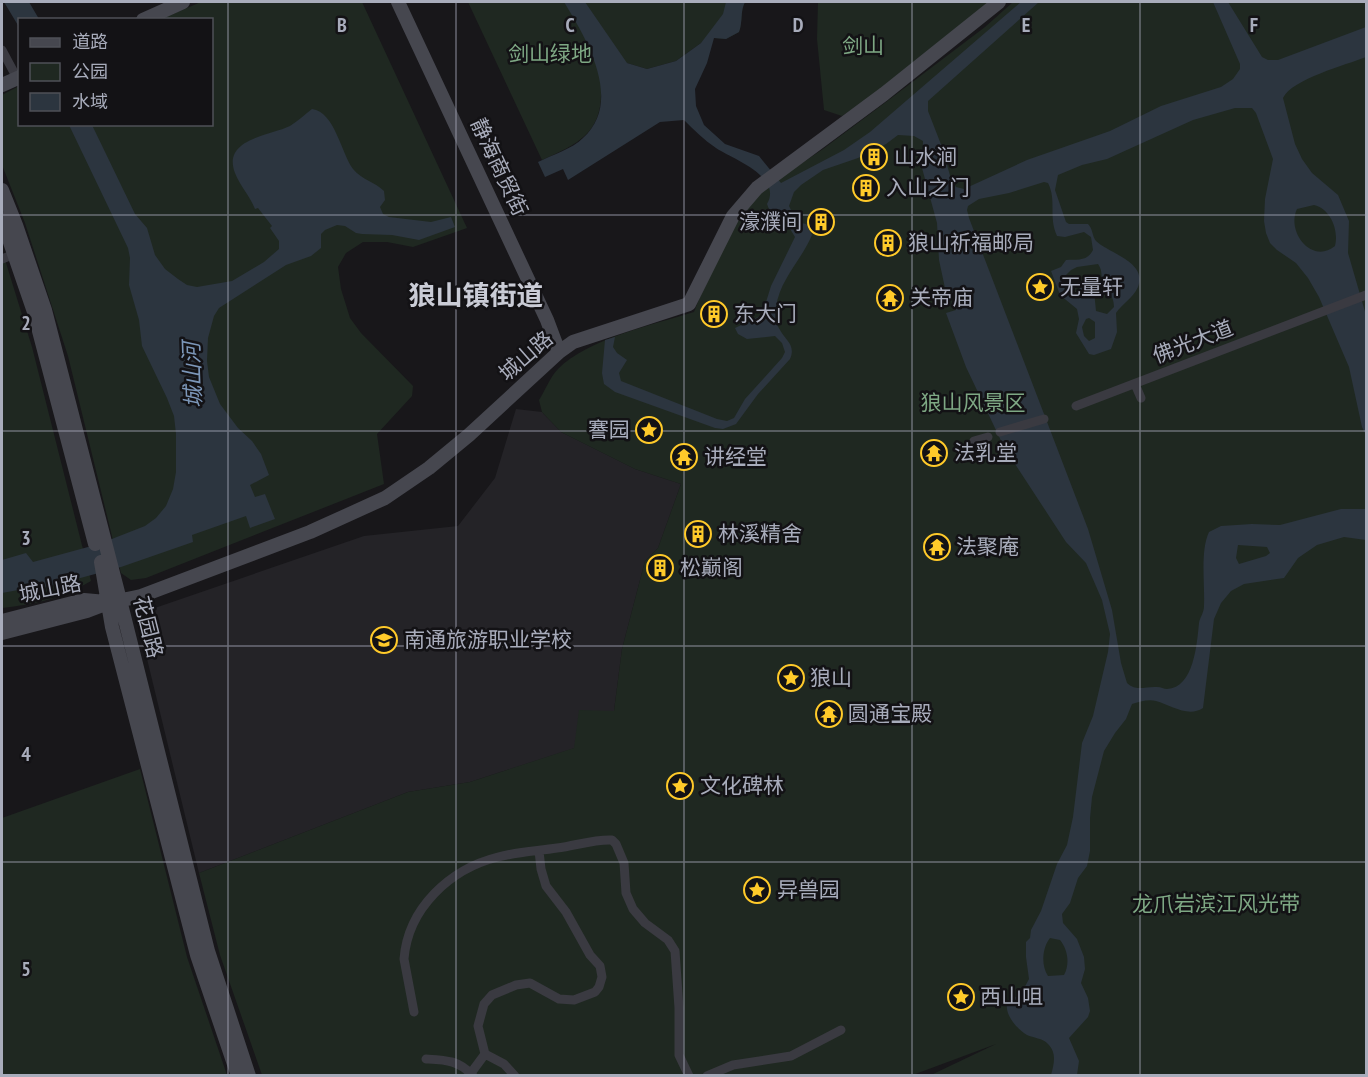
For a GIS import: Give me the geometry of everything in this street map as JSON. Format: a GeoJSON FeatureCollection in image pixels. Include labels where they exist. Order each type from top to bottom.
{"type":"FeatureCollection","features":[{"type":"Feature","properties":{"kind":"main road"},"geometry":{"type":"LineString","coordinates":[[147,18],[183,2]]}},
{"type":"Feature","properties":{"kind":"main road","name":"静海商贸街"},"geometry":{"type":"LineString","coordinates":[[398,2],[547,320],[559,352]]}},
{"type":"Feature","properties":{"kind":"main road","name":"城山路"},"geometry":{"type":"LineString","coordinates":[[2,633],[87,611],[114,601],[141,596],[310,532],[385,498],[429,468],[469,435],[559,352],[573,342],[689,304],[733,216],[757,188],[884,94],[999,2]]}},
{"type":"Feature","properties":{"kind":"main road"},"geometry":{"type":"LineString","coordinates":[[2,85],[18,77]]}},
{"type":"Feature","properties":{"kind":"main road","name":"花园路"},"geometry":{"type":"LineString","coordinates":[[2,190],[45,310],[100,541]]}},
{"type":"Feature","properties":{"kind":"main road","name":"花园路"},"geometry":{"type":"LineString","coordinates":[[2,219],[34,312],[100,541],[207,951],[249,1076]]}},
{"type":"Feature","properties":{"kind":"main road","name":"城山路"},"geometry":{"type":"LineString","coordinates":[[2,621],[84,600],[114,601]]}},
{"type":"Feature","properties":{"kind":"main road","name":"花园路"},"geometry":{"type":"LineString","coordinates":[[114,601],[112,627],[197,955],[237,1076]]}},
{"type":"Feature","properties":{"kind":"street"},"geometry":{"type":"LineString","coordinates":[[2,50],[18,75]]}},
{"type":"Feature","properties":{"kind":"street","name":"佛光大道"},"geometry":{"type":"LineString","coordinates":[[1076,406],[1366,295]]}},
{"type":"Feature","properties":{"kind":"street"},"geometry":{"type":"LineString","coordinates":[[1135,384],[1141,398]]}},
{"type":"Feature","properties":{"kind":"street"},"geometry":{"type":"LineString","coordinates":[[1000,432],[1044,419]]}},
{"type":"Feature","properties":{"kind":"street"},"geometry":{"type":"LineString","coordinates":[[974,441],[988,437]]}},
{"type":"Feature","properties":{"kind":"street"},"geometry":{"type":"LineString","coordinates":[[414,1012],[404,952],[412,928],[425,903],[446,882],[477,864],[507,855],[612,840],[624,863],[626,893],[629,902],[638,915],[668,940],[675,951],[679,1008],[679,1055],[689,1076]]}},
{"type":"Feature","properties":{"kind":"street"},"geometry":{"type":"LineString","coordinates":[[426,1059],[454,1061],[463,1065],[472,1074],[485,1054],[478,1026],[484,1004],[492,995],[516,985],[530,983],[559,999],[574,1000],[595,992],[602,982],[600,966],[586,950],[566,912],[546,886],[539,851]]}},
{"type":"Feature","properties":{"kind":"street"},"geometry":{"type":"LineString","coordinates":[[707,1076],[726,1066],[791,1056],[841,1030]]}},
{"type":"Feature","properties":{"kind":"street"},"geometry":{"type":"LineString","coordinates":[[485,1054],[504,1064],[515,1076]]}},
{"type":"Feature","properties":{"kind":"shaded area","name":"南通旅游职业学校"},"geometry":{"type":"Polygon","coordinates":[[[516,409],[542,412],[561,432],[635,469],[681,484],[658,548],[645,561],[622,649],[614,711],[575,748],[470,782],[408,792],[199,873],[140,630],[149,610],[364,536],[458,526],[495,478],[516,409]]]}},
{"type":"Feature","properties":{"kind":"green space"},"geometry":{"type":"Polygon","coordinates":[[[201,2],[362,2],[467,228],[413,247],[387,242],[363,242],[346,253],[338,267],[341,289],[350,318],[361,333],[413,386],[412,396],[377,434],[384,484],[146,578],[131,580],[121,573],[68,356],[25,223],[2,165],[2,95],[18,87],[18,126],[213,126],[213,18],[163,18],[201,2]]]}},
{"type":"Feature","properties":{"kind":"green space","name":"剑山绿地"},"geometry":{"type":"Polygon","coordinates":[[[468,2],[745,2],[739,32],[726,39],[714,38],[701,43],[676,61],[647,69],[627,63],[601,87],[598,115],[586,134],[567,148],[542,160],[468,2]]]}},
{"type":"Feature","properties":{"kind":"green space","name":"剑山"},"geometry":{"type":"Polygon","coordinates":[[[818,2],[990,2],[877,93],[842,116],[824,110],[817,39],[818,2]]]}},
{"type":"Feature","properties":{"kind":"green space","name":"狼山风景区"},"geometry":{"type":"Polygon","coordinates":[[[1013,2],[1366,2],[1366,1075],[931,1075],[996,1044],[910,1076],[262,1075],[220,955],[199,873],[408,792],[470,782],[574,748],[579,710],[614,711],[622,649],[645,561],[658,548],[681,484],[635,469],[561,432],[542,412],[539,400],[550,380],[558,369],[586,349],[641,327],[694,312],[708,276],[738,217],[766,187],[823,149],[886,102],[985,27],[1013,2]]]}},
{"type":"Feature","properties":{"kind":"green space"},"geometry":{"type":"Polygon","coordinates":[[[2,250],[32,347],[91,581],[48,600],[2,608],[2,250]]]}},
{"type":"Feature","properties":{"kind":"green space"},"geometry":{"type":"Polygon","coordinates":[[[140,769],[187,957],[227,1075],[2,1075],[2,818],[140,769]]]}},
{"type":"Feature","properties":{"kind":"water"},"geometry":{"type":"Polygon","coordinates":[[[4,2],[29,2],[38,18],[18,18],[18,25],[4,2]]]}},
{"type":"Feature","properties":{"kind":"water"},"geometry":{"type":"Polygon","coordinates":[[[564,2],[585,2],[627,63],[647,69],[676,61],[701,43],[723,14],[726,2],[745,2],[739,32],[726,39],[714,38],[707,63],[695,89],[696,106],[704,125],[725,144],[759,156],[781,183],[844,150],[870,132],[1021,2],[1039,2],[928,101],[928,111],[951,179],[956,187],[964,189],[1027,160],[1110,131],[1161,106],[1221,87],[1233,79],[1240,69],[1240,64],[1213,2],[1228,2],[1262,57],[1268,60],[1278,60],[1366,27],[1366,57],[1308,79],[1288,91],[1283,98],[1295,144],[1302,159],[1312,173],[1338,195],[1349,221],[1348,253],[1366,315],[1366,435],[1362,427],[1349,367],[1319,297],[1296,263],[1270,243],[1266,233],[1265,199],[1273,159],[1252,108],[1235,108],[1193,120],[1107,159],[1082,165],[1058,175],[1055,190],[1066,222],[1088,224],[1096,241],[1125,259],[1137,271],[1140,278],[1136,291],[1116,313],[1117,332],[1111,349],[1094,355],[1089,354],[1076,333],[1079,319],[1077,309],[1060,295],[1051,271],[1061,267],[1066,260],[1081,259],[1091,254],[1093,250],[1091,237],[1084,232],[1065,237],[1057,236],[1048,183],[1044,182],[979,199],[968,206],[969,218],[1088,529],[1112,610],[1121,663],[1130,686],[1167,689],[1176,687],[1188,673],[1204,608],[1204,558],[1209,532],[1221,526],[1280,525],[1341,509],[1366,509],[1366,540],[1344,537],[1317,545],[1298,558],[1284,578],[1244,584],[1231,591],[1221,603],[1214,619],[1203,708],[1191,712],[1153,700],[1132,704],[1126,719],[1104,751],[1092,797],[1090,851],[1087,866],[1078,878],[1070,903],[1062,914],[1063,923],[1077,939],[1084,957],[1085,969],[1081,983],[1088,998],[1090,1011],[1088,1017],[1069,1038],[1079,1061],[1077,1075],[1051,1075],[1054,1059],[1051,1047],[1043,1040],[1027,1035],[1018,1028],[1010,1017],[1007,1006],[1011,996],[1017,997],[1021,994],[1029,979],[1026,942],[1030,938],[1031,930],[1041,911],[1057,864],[1067,845],[1073,817],[1082,743],[1093,716],[1110,634],[1102,600],[1086,563],[1066,542],[1004,447],[966,367],[946,313],[956,310],[949,287],[945,288],[939,260],[937,223],[922,168],[923,141],[914,136],[898,135],[886,144],[858,158],[823,170],[794,192],[789,206],[797,222],[806,224],[812,235],[786,279],[776,307],[777,325],[790,343],[792,354],[736,424],[723,429],[715,428],[615,392],[604,384],[602,373],[605,340],[615,337],[613,347],[627,360],[619,373],[621,381],[717,419],[727,421],[734,418],[745,399],[785,352],[782,343],[775,336],[747,339],[738,334],[735,328],[762,315],[771,286],[795,237],[784,219],[772,217],[767,204],[770,194],[768,185],[762,177],[712,145],[684,120],[660,122],[568,180],[563,169],[545,177],[538,162],[568,149],[583,138],[595,123],[600,106],[601,88],[597,70],[582,33],[564,2]],[[1314,205],[1297,209],[1295,227],[1303,243],[1310,249],[1318,251],[1326,251],[1335,246],[1335,227],[1325,211],[1314,205]],[[1098,264],[1077,267],[1062,279],[1065,291],[1073,294],[1080,288],[1091,288],[1094,291],[1096,311],[1107,314],[1114,307],[1114,302],[1103,283],[1098,264]],[[1089,318],[1082,327],[1084,336],[1089,341],[1095,338],[1095,322],[1089,318]],[[1238,545],[1236,558],[1239,564],[1270,553],[1267,547],[1238,545]],[[1050,938],[1045,947],[1043,962],[1048,976],[1064,975],[1067,962],[1063,944],[1060,940],[1050,938]]]}},
{"type":"Feature","properties":{"kind":"water","name":"城山河"},"geometry":{"type":"Polygon","coordinates":[[[312,109],[320,112],[332,125],[353,169],[384,191],[385,200],[380,207],[383,214],[389,217],[431,222],[451,217],[455,227],[419,240],[392,235],[356,233],[345,226],[337,225],[321,234],[321,248],[311,256],[286,265],[219,308],[214,316],[208,338],[209,377],[220,404],[261,454],[269,475],[250,485],[255,497],[265,494],[275,519],[250,528],[246,516],[192,535],[193,542],[121,567],[36,590],[29,588],[2,593],[2,560],[26,553],[33,562],[99,544],[145,526],[166,506],[173,489],[176,472],[174,416],[142,346],[139,320],[129,285],[128,248],[69,126],[92,126],[135,214],[147,228],[155,255],[165,269],[178,279],[187,285],[197,287],[232,281],[264,262],[279,249],[279,241],[270,228],[272,226],[258,208],[255,209],[237,178],[233,162],[235,153],[250,140],[290,126],[312,109]]]}},
{"type":"Feature","properties":{"kind":"place","name":"山水涧"},"geometry":{"type":"Point","coordinates":[874,157]}},
{"type":"Feature","properties":{"kind":"place","name":"入山之门"},"geometry":{"type":"Point","coordinates":[866,188]}},
{"type":"Feature","properties":{"kind":"place","name":"濠濮间"},"geometry":{"type":"Point","coordinates":[821,222]}},
{"type":"Feature","properties":{"kind":"place","name":"狼山祈福邮局"},"geometry":{"type":"Point","coordinates":[888,243]}},
{"type":"Feature","properties":{"kind":"place","name":"无量轩"},"geometry":{"type":"Point","coordinates":[1040,287]}},
{"type":"Feature","properties":{"kind":"place","name":"关帝庙"},"geometry":{"type":"Point","coordinates":[890,298]}},
{"type":"Feature","properties":{"kind":"place","name":"东大门"},"geometry":{"type":"Point","coordinates":[714,314]}},
{"type":"Feature","properties":{"kind":"place","name":"謇园"},"geometry":{"type":"Point","coordinates":[649,430]}},
{"type":"Feature","properties":{"kind":"place","name":"法乳堂"},"geometry":{"type":"Point","coordinates":[934,453]}},
{"type":"Feature","properties":{"kind":"place","name":"讲经堂"},"geometry":{"type":"Point","coordinates":[684,457]}},
{"type":"Feature","properties":{"kind":"place","name":"林溪精舍"},"geometry":{"type":"Point","coordinates":[698,534]}},
{"type":"Feature","properties":{"kind":"place","name":"法聚庵"},"geometry":{"type":"Point","coordinates":[937,547]}},
{"type":"Feature","properties":{"kind":"place","name":"松巅阁"},"geometry":{"type":"Point","coordinates":[660,568]}},
{"type":"Feature","properties":{"kind":"place","name":"南通旅游职业学校"},"geometry":{"type":"Point","coordinates":[384,640]}},
{"type":"Feature","properties":{"kind":"place","name":"狼山"},"geometry":{"type":"Point","coordinates":[791,678]}},
{"type":"Feature","properties":{"kind":"place","name":"圆通宝殿"},"geometry":{"type":"Point","coordinates":[829,714]}},
{"type":"Feature","properties":{"kind":"place","name":"文化碑林"},"geometry":{"type":"Point","coordinates":[680,786]}},
{"type":"Feature","properties":{"kind":"place","name":"异兽园"},"geometry":{"type":"Point","coordinates":[757,890]}},
{"type":"Feature","properties":{"kind":"place","name":"西山咀"},"geometry":{"type":"Point","coordinates":[961,997]}},
{"type":"Feature","properties":{"kind":"district","name":"狼山镇街道"},"geometry":{"type":"Point","coordinates":[476,296]}},
{"type":"Feature","properties":{"kind":"park label","name":"龙爪岩滨江风光带"},"geometry":{"type":"Point","coordinates":[1216,904]}}]}
